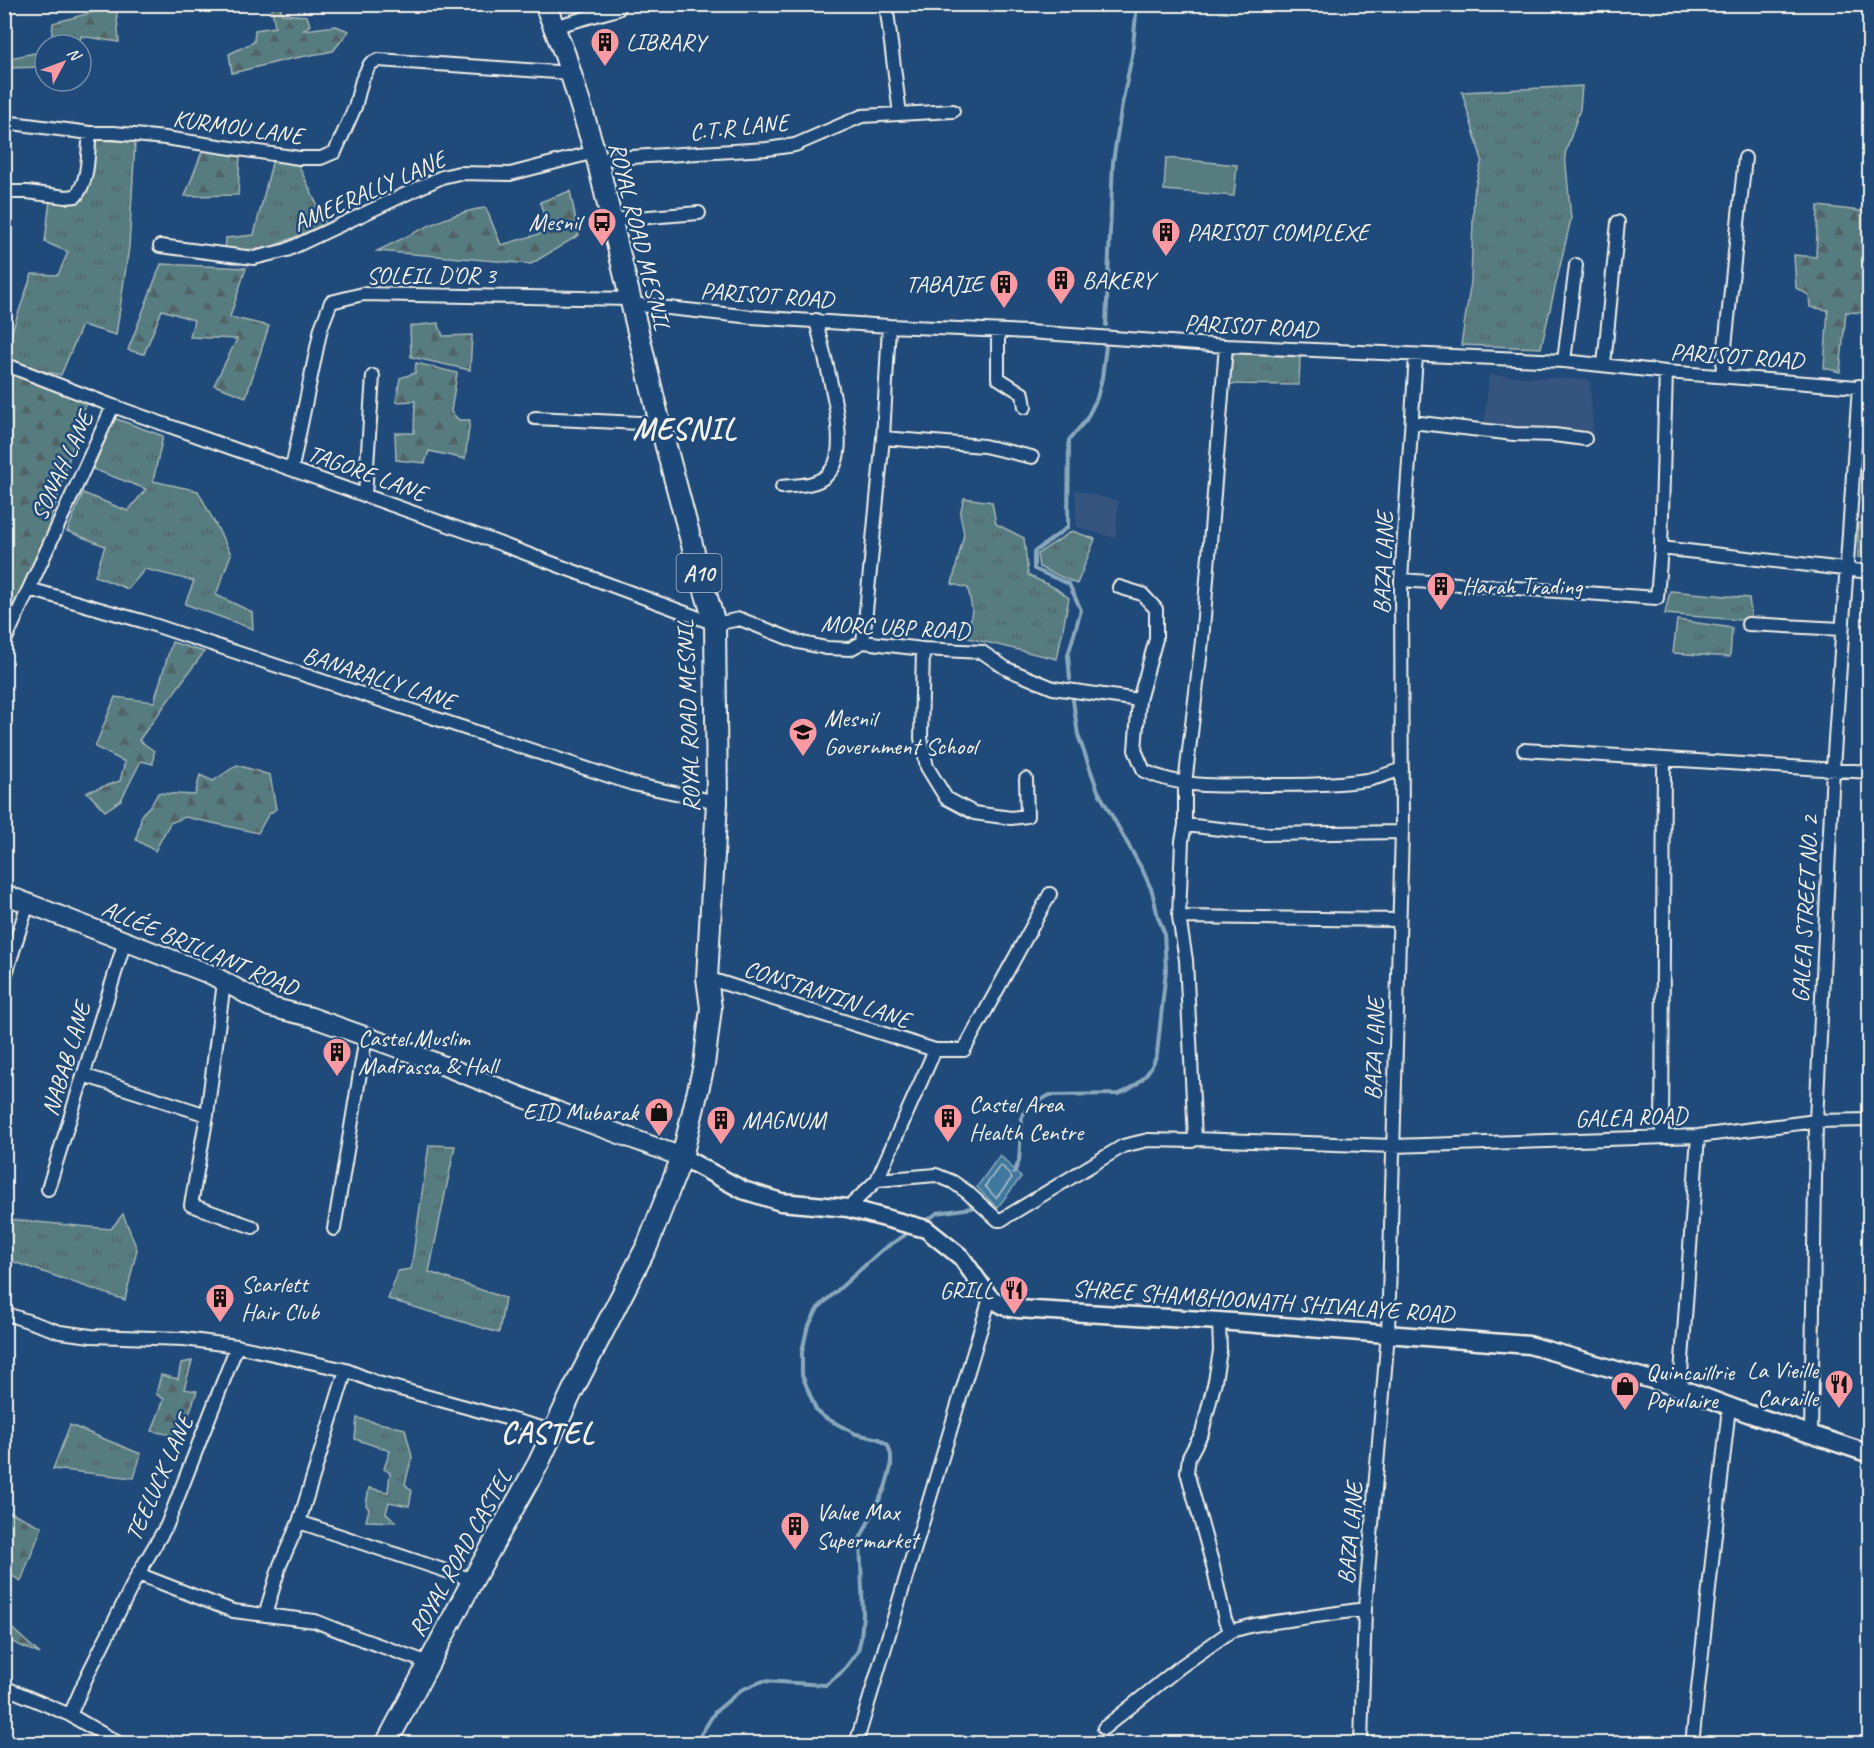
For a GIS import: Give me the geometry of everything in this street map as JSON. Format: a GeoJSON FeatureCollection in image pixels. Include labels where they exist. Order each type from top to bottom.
{"type":"FeatureCollection","features":[{"type":"Feature","properties":{"kind":"main road","name":"ROYAL ROAD MESNIL"},"geometry":{"type":"LineString","coordinates":[[546,4],[571,73],[596,155],[660,424],[715,624],[717,802],[707,978],[711,1008],[704,1065],[682,1157]]}},
{"type":"Feature","properties":{"kind":"main road","name":"ALLÉE BRILLANT ROAD"},"geometry":{"type":"LineString","coordinates":[[4,894],[224,982],[270,1007],[311,1017],[412,1053],[554,1110],[682,1157]]}},
{"type":"Feature","properties":{"kind":"main road","name":"ROYAL ROAD CASTEL"},"geometry":{"type":"LineString","coordinates":[[386,1743],[538,1464],[648,1244],[682,1157]]}},
{"type":"Feature","properties":{"kind":"street"},"geometry":{"type":"LineString","coordinates":[[886,4],[900,114]]}},
{"type":"Feature","properties":{"kind":"street"},"geometry":{"type":"LineString","coordinates":[[554,27],[618,9]]}},
{"type":"Feature","properties":{"kind":"street","name":"KURMOU LANE"},"geometry":{"type":"LineString","coordinates":[[4,122],[90,133],[165,138],[299,158],[321,158],[335,152],[355,107],[362,80],[370,64],[378,60],[571,73]]}},
{"type":"Feature","properties":{"kind":"street","name":"C.T.R LANE"},"geometry":{"type":"LineString","coordinates":[[596,155],[767,149],[795,145],[862,116],[953,111]]}},
{"type":"Feature","properties":{"kind":"street"},"geometry":{"type":"LineString","coordinates":[[4,192],[76,196],[86,178],[90,133]]}},
{"type":"Feature","properties":{"kind":"street","name":"AMEERALLY LANE"},"geometry":{"type":"LineString","coordinates":[[160,246],[254,258],[287,250],[442,177],[459,173],[510,174],[596,155]]}},
{"type":"Feature","properties":{"kind":"street"},"geometry":{"type":"LineString","coordinates":[[1722,375],[1745,158]]}},
{"type":"Feature","properties":{"kind":"street"},"geometry":{"type":"LineString","coordinates":[[611,220],[699,213]]}},
{"type":"Feature","properties":{"kind":"street"},"geometry":{"type":"LineString","coordinates":[[1604,365],[1618,222]]}},
{"type":"Feature","properties":{"kind":"street"},"geometry":{"type":"LineString","coordinates":[[1564,361],[1576,266]]}},
{"type":"Feature","properties":{"kind":"street","name":"SOLEIL D'OR 3"},"geometry":{"type":"LineString","coordinates":[[291,468],[321,328],[331,302],[363,294],[631,302]]}},
{"type":"Feature","properties":{"kind":"street","name":"PARISOT ROAD"},"geometry":{"type":"LineString","coordinates":[[631,302],[752,317],[1226,346],[1564,361],[1666,372],[1864,387]]}},
{"type":"Feature","properties":{"kind":"street"},"geometry":{"type":"LineString","coordinates":[[782,487],[820,481],[837,460],[838,419],[816,320]]}},
{"type":"Feature","properties":{"kind":"street"},"geometry":{"type":"LineString","coordinates":[[863,642],[883,438],[889,326]]}},
{"type":"Feature","properties":{"kind":"street"},"geometry":{"type":"LineString","coordinates":[[998,331],[998,378],[1023,394],[1025,407]]}},
{"type":"Feature","properties":{"kind":"street"},"geometry":{"type":"LineString","coordinates":[[1195,1139],[1185,960],[1179,917],[1182,841],[1185,825],[1185,784],[1202,641],[1226,346]]}},
{"type":"Feature","properties":{"kind":"street","name":"BAZA LANE"},"geometry":{"type":"LineString","coordinates":[[1361,1743],[1365,1609],[1388,1333],[1402,832],[1401,580],[1416,356]]}},
{"type":"Feature","properties":{"kind":"street","name":"TAGORE LANE"},"geometry":{"type":"LineString","coordinates":[[4,364],[113,406],[482,537],[715,624]]}},
{"type":"Feature","properties":{"kind":"street"},"geometry":{"type":"LineString","coordinates":[[1401,580],[1657,598],[1661,548],[1666,372]]}},
{"type":"Feature","properties":{"kind":"street"},"geometry":{"type":"LineString","coordinates":[[365,495],[373,376]]}},
{"type":"Feature","properties":{"kind":"street","name":"GALEA STREET NO. 2"},"geometry":{"type":"LineString","coordinates":[[1811,1434],[1816,1121],[1833,769],[1841,629],[1864,387]]}},
{"type":"Feature","properties":{"kind":"street","name":"SONAH LANE"},"geometry":{"type":"LineString","coordinates":[[4,643],[113,406]]}},
{"type":"Feature","properties":{"kind":"street"},"geometry":{"type":"LineString","coordinates":[[535,418],[660,424]]}},
{"type":"Feature","properties":{"kind":"street"},"geometry":{"type":"LineString","coordinates":[[1412,422],[1470,430],[1585,439]]}},
{"type":"Feature","properties":{"kind":"street"},"geometry":{"type":"LineString","coordinates":[[883,438],[984,446],[1032,457]]}},
{"type":"Feature","properties":{"kind":"street"},"geometry":{"type":"LineString","coordinates":[[1661,548],[1869,572]]}},
{"type":"Feature","properties":{"kind":"street"},"geometry":{"type":"LineString","coordinates":[[1119,587],[1142,594],[1156,609],[1156,639],[1139,700],[1135,750],[1144,771],[1160,779],[1185,784],[1217,786],[1325,784],[1369,780],[1402,769]]}},
{"type":"Feature","properties":{"kind":"street","name":"BANARALLY LANE"},"geometry":{"type":"LineString","coordinates":[[29,589],[142,621],[633,784],[717,802]]}},
{"type":"Feature","properties":{"kind":"street","name":"MORC UBP ROAD"},"geometry":{"type":"LineString","coordinates":[[715,624],[740,619],[798,642],[826,648],[850,649],[863,642],[923,649],[982,652],[1007,669],[1053,688],[1139,700]]}},
{"type":"Feature","properties":{"kind":"street"},"geometry":{"type":"LineString","coordinates":[[1748,624],[1841,629]]}},
{"type":"Feature","properties":{"kind":"street"},"geometry":{"type":"LineString","coordinates":[[923,649],[921,738],[927,767],[946,798],[974,813],[1011,818],[1027,816],[1026,779]]}},
{"type":"Feature","properties":{"kind":"street"},"geometry":{"type":"LineString","coordinates":[[1524,750],[1869,772]]}},
{"type":"Feature","properties":{"kind":"street"},"geometry":{"type":"LineString","coordinates":[[1662,1137],[1664,760]]}},
{"type":"Feature","properties":{"kind":"street"},"geometry":{"type":"LineString","coordinates":[[1185,825],[1264,834],[1402,832]]}},
{"type":"Feature","properties":{"kind":"street","name":"CONSTANTIN LANE"},"geometry":{"type":"LineString","coordinates":[[707,978],[935,1050],[964,1050],[1050,894]]}},
{"type":"Feature","properties":{"kind":"street"},"geometry":{"type":"LineString","coordinates":[[4,980],[28,903]]}},
{"type":"Feature","properties":{"kind":"street"},"geometry":{"type":"LineString","coordinates":[[1179,917],[1399,920]]}},
{"type":"Feature","properties":{"kind":"street","name":"NABAB LANE"},"geometry":{"type":"LineString","coordinates":[[48,1189],[125,941]]}},
{"type":"Feature","properties":{"kind":"street"},"geometry":{"type":"LineString","coordinates":[[224,982],[207,1115],[191,1205],[253,1227]]}},
{"type":"Feature","properties":{"kind":"street"},"geometry":{"type":"LineString","coordinates":[[334,1229],[366,1037]]}},
{"type":"Feature","properties":{"kind":"street"},"geometry":{"type":"LineString","coordinates":[[848,1208],[877,1180],[935,1050]]}},
{"type":"Feature","properties":{"kind":"street"},"geometry":{"type":"LineString","coordinates":[[83,1075],[207,1115]]}},
{"type":"Feature","properties":{"kind":"street","name":"GALEA ROAD"},"geometry":{"type":"LineString","coordinates":[[877,1180],[936,1175],[953,1182],[967,1192],[998,1220],[1005,1218],[1123,1146],[1148,1140],[1192,1141],[1195,1139],[1393,1146],[1698,1136],[1816,1121],[1869,1120]]}},
{"type":"Feature","properties":{"kind":"street"},"geometry":{"type":"LineString","coordinates":[[1680,1388],[1698,1136]]}},
{"type":"Feature","properties":{"kind":"street"},"geometry":{"type":"LineString","coordinates":[[682,1157],[743,1190],[781,1203],[848,1208],[926,1229],[961,1257],[990,1298],[856,1743]]}},
{"type":"Feature","properties":{"kind":"street","name":"SHREE SHAMBHOONATH SHIVALAYE ROAD"},"geometry":{"type":"LineString","coordinates":[[990,1298],[1006,1307],[1018,1309],[1219,1321],[1528,1345],[1680,1388],[1869,1454]]}},
{"type":"Feature","properties":{"kind":"street"},"geometry":{"type":"LineString","coordinates":[[4,1313],[60,1332],[81,1335],[184,1339],[237,1346],[346,1370],[378,1383],[553,1431]]}},
{"type":"Feature","properties":{"kind":"street"},"geometry":{"type":"LineString","coordinates":[[1219,1321],[1220,1351],[1215,1381],[1202,1433],[1189,1457],[1187,1472],[1212,1562],[1225,1620],[1231,1631]]}},
{"type":"Feature","properties":{"kind":"street","name":"TEELUCK LANE"},"geometry":{"type":"LineString","coordinates":[[237,1346],[167,1525],[138,1574],[233,1611],[315,1621],[429,1664]]}},
{"type":"Feature","properties":{"kind":"street"},"geometry":{"type":"LineString","coordinates":[[265,1615],[280,1565],[299,1522],[346,1370]]}},
{"type":"Feature","properties":{"kind":"street"},"geometry":{"type":"LineString","coordinates":[[1692,1743],[1729,1407]]}},
{"type":"Feature","properties":{"kind":"street"},"geometry":{"type":"LineString","coordinates":[[299,1522],[473,1580]]}},
{"type":"Feature","properties":{"kind":"street"},"geometry":{"type":"LineString","coordinates":[[70,1715],[138,1574]]}},
{"type":"Feature","properties":{"kind":"street"},"geometry":{"type":"LineString","coordinates":[[1104,1728],[1180,1667],[1231,1631],[1254,1625],[1365,1609]]}},
{"type":"Feature","properties":{"kind":"street"},"geometry":{"type":"LineString","coordinates":[[4,1687],[70,1715],[120,1743]]}},
{"type":"Feature","properties":{"kind":"shaded area"},"geometry":{"type":"Polygon","coordinates":[[[1489,375],[1590,380],[1593,433],[1484,430],[1489,375]]]}},
{"type":"Feature","properties":{"kind":"shaded area"},"geometry":{"type":"Polygon","coordinates":[[[1075,490],[1118,501],[1116,538],[1077,527],[1075,490]]]}},
{"type":"Feature","properties":{"kind":"green space"},"geometry":{"type":"Polygon","coordinates":[[[275,5],[280,5],[282,14],[307,16],[310,25],[304,30],[336,26],[349,31],[333,51],[232,73],[229,54],[254,42],[255,30],[275,27],[272,9],[275,5]]]}},
{"type":"Feature","properties":{"kind":"green space"},"geometry":{"type":"Polygon","coordinates":[[[116,6],[119,42],[93,38],[93,33],[52,33],[53,23],[116,6]]]}},
{"type":"Feature","properties":{"kind":"green space"},"geometry":{"type":"Polygon","coordinates":[[[33,53],[33,67],[5,68],[5,59],[33,53]]]}},
{"type":"Feature","properties":{"kind":"green space"},"geometry":{"type":"Polygon","coordinates":[[[1582,86],[1580,109],[1565,154],[1571,219],[1541,348],[1461,345],[1471,281],[1474,191],[1482,160],[1462,92],[1582,86]]]}},
{"type":"Feature","properties":{"kind":"green space"},"geometry":{"type":"Polygon","coordinates":[[[96,140],[135,142],[129,247],[116,335],[82,325],[61,375],[5,363],[5,351],[32,274],[58,275],[68,252],[45,242],[50,200],[71,204],[87,192],[96,140]]]}},
{"type":"Feature","properties":{"kind":"green space"},"geometry":{"type":"Polygon","coordinates":[[[203,149],[240,154],[238,195],[185,196],[203,149]]]}},
{"type":"Feature","properties":{"kind":"green space"},"geometry":{"type":"Polygon","coordinates":[[[1166,158],[1237,165],[1234,196],[1164,190],[1166,158]]]}},
{"type":"Feature","properties":{"kind":"green space"},"geometry":{"type":"Polygon","coordinates":[[[273,159],[298,164],[326,224],[269,248],[225,251],[226,238],[254,235],[273,159]]]}},
{"type":"Feature","properties":{"kind":"green space"},"geometry":{"type":"Polygon","coordinates":[[[570,191],[579,235],[531,264],[377,251],[445,219],[486,208],[501,245],[543,233],[546,223],[540,202],[570,191]]]}},
{"type":"Feature","properties":{"kind":"green space"},"geometry":{"type":"Polygon","coordinates":[[[1818,206],[1869,212],[1869,313],[1846,312],[1840,372],[1824,368],[1828,310],[1810,307],[1809,295],[1796,288],[1794,255],[1816,257],[1818,206]]]}},
{"type":"Feature","properties":{"kind":"green space"},"geometry":{"type":"Polygon","coordinates":[[[161,264],[246,268],[230,317],[269,326],[246,397],[214,385],[237,339],[190,337],[194,320],[162,310],[144,354],[128,350],[161,264]]]}},
{"type":"Feature","properties":{"kind":"green space"},"geometry":{"type":"Polygon","coordinates":[[[438,323],[443,336],[472,335],[470,370],[411,357],[410,326],[438,323]]]}},
{"type":"Feature","properties":{"kind":"green space"},"geometry":{"type":"Polygon","coordinates":[[[1229,349],[1300,357],[1299,385],[1229,384],[1229,349]]]}},
{"type":"Feature","properties":{"kind":"green space"},"geometry":{"type":"Polygon","coordinates":[[[416,363],[457,373],[451,412],[459,420],[470,420],[465,459],[429,451],[425,463],[396,460],[395,433],[414,433],[415,401],[396,402],[400,378],[415,373],[416,363]]]}},
{"type":"Feature","properties":{"kind":"green space"},"geometry":{"type":"Polygon","coordinates":[[[4,365],[88,396],[31,586],[11,621],[4,618],[4,365]]]}},
{"type":"Feature","properties":{"kind":"green space"},"geometry":{"type":"Polygon","coordinates":[[[114,418],[163,436],[153,481],[198,491],[231,554],[216,595],[252,612],[253,629],[185,604],[194,581],[145,569],[128,589],[95,576],[105,546],[67,531],[83,493],[128,511],[146,489],[93,469],[114,418]]]}},
{"type":"Feature","properties":{"kind":"green space"},"geometry":{"type":"Polygon","coordinates":[[[964,498],[992,502],[996,524],[1024,538],[1028,575],[1055,588],[1069,598],[1057,659],[968,638],[972,609],[968,588],[952,584],[964,534],[960,514],[964,498]]]}},
{"type":"Feature","properties":{"kind":"green space"},"geometry":{"type":"Polygon","coordinates":[[[1858,523],[1869,524],[1869,558],[1858,557],[1858,523]]]}},
{"type":"Feature","properties":{"kind":"green space"},"geometry":{"type":"Polygon","coordinates":[[[1072,531],[1095,539],[1077,584],[1039,567],[1037,554],[1072,531]]]}},
{"type":"Feature","properties":{"kind":"green space"},"geometry":{"type":"Polygon","coordinates":[[[1670,591],[1749,598],[1752,621],[1665,614],[1670,591]]]}},
{"type":"Feature","properties":{"kind":"green space"},"geometry":{"type":"Polygon","coordinates":[[[1677,620],[1732,628],[1730,657],[1673,653],[1677,620]]]}},
{"type":"Feature","properties":{"kind":"green space"},"geometry":{"type":"Polygon","coordinates":[[[172,642],[204,652],[139,740],[154,751],[153,764],[141,761],[121,800],[105,811],[87,792],[120,781],[125,762],[95,747],[115,697],[154,702],[172,642]]]}},
{"type":"Feature","properties":{"kind":"green space"},"geometry":{"type":"Polygon","coordinates":[[[237,765],[270,775],[276,809],[268,815],[258,833],[185,817],[170,823],[155,851],[136,840],[142,814],[152,804],[158,793],[195,795],[200,775],[213,781],[237,765]]]}},
{"type":"Feature","properties":{"kind":"green space"},"geometry":{"type":"Polygon","coordinates":[[[429,1145],[455,1146],[429,1272],[505,1298],[499,1333],[388,1299],[398,1271],[411,1269],[429,1145]]]}},
{"type":"Feature","properties":{"kind":"green space"},"geometry":{"type":"Polygon","coordinates":[[[123,1214],[137,1249],[125,1300],[5,1259],[5,1219],[111,1229],[123,1214]]]}},
{"type":"Feature","properties":{"kind":"green space"},"geometry":{"type":"Polygon","coordinates":[[[192,1361],[184,1389],[197,1391],[181,1437],[152,1431],[164,1399],[156,1394],[161,1375],[178,1379],[181,1363],[192,1361]]]}},
{"type":"Feature","properties":{"kind":"green space"},"geometry":{"type":"Polygon","coordinates":[[[357,1418],[405,1429],[412,1457],[405,1484],[412,1491],[409,1506],[389,1502],[386,1513],[396,1522],[366,1521],[369,1509],[366,1505],[369,1488],[388,1492],[390,1473],[384,1469],[390,1451],[355,1439],[357,1418]]]}},
{"type":"Feature","properties":{"kind":"green space"},"geometry":{"type":"Polygon","coordinates":[[[70,1425],[141,1454],[134,1478],[53,1469],[70,1425]]]}},
{"type":"Feature","properties":{"kind":"green space"},"geometry":{"type":"Polygon","coordinates":[[[4,1509],[42,1527],[21,1581],[5,1572],[4,1509]]]}},
{"type":"Feature","properties":{"kind":"green space"},"geometry":{"type":"Polygon","coordinates":[[[5,1622],[40,1654],[5,1639],[5,1622]]]}},
{"type":"Feature","properties":{"kind":"water"},"geometry":{"type":"Polygon","coordinates":[[[1000,1155],[1021,1177],[997,1208],[977,1187],[1000,1155]]]}},
{"type":"Feature","properties":{"kind":"waterway"},"geometry":{"type":"LineString","coordinates":[[1106,325],[1113,162],[1132,56],[1137,4]]}},
{"type":"Feature","properties":{"kind":"waterway"},"geometry":{"type":"LineString","coordinates":[[1070,679],[1068,655],[1081,610],[1069,584],[1034,569],[1034,552],[1068,527],[1069,440],[1086,420],[1097,398],[1106,346]]}},
{"type":"Feature","properties":{"kind":"waterway"},"geometry":{"type":"LineString","coordinates":[[1014,1173],[1019,1161],[1022,1116],[1030,1106],[1050,1095],[1119,1094],[1142,1079],[1157,1054],[1166,970],[1164,932],[1152,891],[1143,871],[1098,791],[1078,735],[1073,700]]}},
{"type":"Feature","properties":{"kind":"waterway"},"geometry":{"type":"LineString","coordinates":[[929,1219],[937,1213],[972,1208]]}},
{"type":"Feature","properties":{"kind":"waterway"},"geometry":{"type":"LineString","coordinates":[[695,1744],[715,1712],[741,1690],[763,1681],[826,1685],[843,1671],[858,1651],[863,1614],[860,1539],[885,1488],[891,1467],[891,1455],[888,1445],[879,1439],[856,1434],[824,1417],[816,1410],[802,1375],[802,1352],[807,1329],[818,1308],[882,1250],[905,1235]]}},
{"type":"Feature","properties":{"kind":"place","name":"LIBRARY"},"geometry":{"type":"Point","coordinates":[605,68]}},
{"type":"Feature","properties":{"kind":"place","name":"Mesnil"},"geometry":{"type":"Point","coordinates":[602,248]}},
{"type":"Feature","properties":{"kind":"place","name":"PARISOT COMPLEXE"},"geometry":{"type":"Point","coordinates":[1166,258]}},
{"type":"Feature","properties":{"kind":"place","name":"BAKERY"},"geometry":{"type":"Point","coordinates":[1061,306]}},
{"type":"Feature","properties":{"kind":"place","name":"TABAJIE"},"geometry":{"type":"Point","coordinates":[1004,310]}},
{"type":"Feature","properties":{"kind":"place","name":"Harah Trading"},"geometry":{"type":"Point","coordinates":[1441,612]}},
{"type":"Feature","properties":{"kind":"place","name":"Mesnil Government School"},"geometry":{"type":"Point","coordinates":[803,758]}},
{"type":"Feature","properties":{"kind":"place","name":"Castel Muslim Madrassa & Hall"},"geometry":{"type":"Point","coordinates":[337,1078]}},
{"type":"Feature","properties":{"kind":"place","name":"EID Mubarak"},"geometry":{"type":"Point","coordinates":[659,1138]}},
{"type":"Feature","properties":{"kind":"place","name":"Castel Area Health Centre"},"geometry":{"type":"Point","coordinates":[948,1144]}},
{"type":"Feature","properties":{"kind":"place","name":"MAGNUM"},"geometry":{"type":"Point","coordinates":[721,1146]}},
{"type":"Feature","properties":{"kind":"place","name":"GRILL"},"geometry":{"type":"Point","coordinates":[1014,1316]}},
{"type":"Feature","properties":{"kind":"place","name":"Scarlett Hair Club"},"geometry":{"type":"Point","coordinates":[220,1324]}},
{"type":"Feature","properties":{"kind":"place","name":"La Vieille Caraille"},"geometry":{"type":"Point","coordinates":[1839,1410]}},
{"type":"Feature","properties":{"kind":"place","name":"Quincaillrie Populaire"},"geometry":{"type":"Point","coordinates":[1625,1412]}},
{"type":"Feature","properties":{"kind":"place","name":"Value Max Supermarket"},"geometry":{"type":"Point","coordinates":[795,1552]}},
{"type":"Feature","properties":{"kind":"district","name":"MESNIL"},"geometry":{"type":"Point","coordinates":[685,429]}},
{"type":"Feature","properties":{"kind":"district","name":"CASTEL"},"geometry":{"type":"Point","coordinates":[548,1433]}}]}
